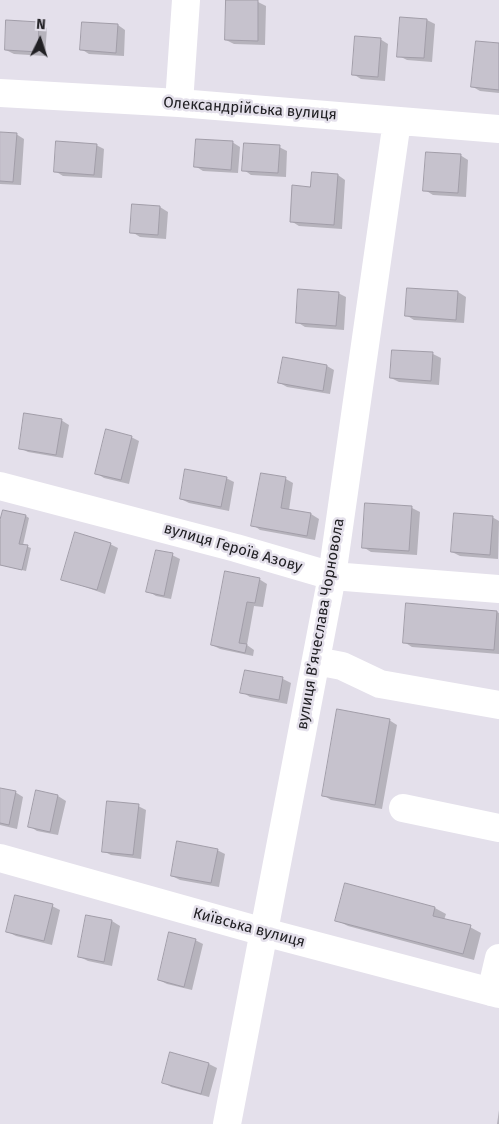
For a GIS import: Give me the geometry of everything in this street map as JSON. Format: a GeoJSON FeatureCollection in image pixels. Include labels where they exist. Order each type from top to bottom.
{"type":"FeatureCollection","features":[{"type":"Feature","properties":{"kind":"street"},"geometry":{"type":"LineString","coordinates":[[179,103],[186,0]]}},
{"type":"Feature","properties":{"kind":"street","name":"Олександрійська вулиця"},"geometry":{"type":"LineString","coordinates":[[0,93],[179,103],[499,129]]}},
{"type":"Feature","properties":{"kind":"street","name":"вулиця Вʼячеслава Чорновола"},"geometry":{"type":"LineString","coordinates":[[227,1124],[332,576],[397,121]]}},
{"type":"Feature","properties":{"kind":"street","name":"вулиця Героїв Азову"},"geometry":{"type":"LineString","coordinates":[[0,486],[236,548],[332,576],[499,589]]}},
{"type":"Feature","properties":{"kind":"street"},"geometry":{"type":"LineString","coordinates":[[316,661],[342,666],[380,684],[499,705]]}},
{"type":"Feature","properties":{"kind":"street"},"geometry":{"type":"LineString","coordinates":[[403,808],[499,828]]}},
{"type":"Feature","properties":{"kind":"street","name":"Київська вулиця"},"geometry":{"type":"LineString","coordinates":[[0,858],[264,932],[495,993]]}},
{"type":"Feature","properties":{"kind":"street"},"geometry":{"type":"LineString","coordinates":[[495,993],[499,958]]}},
{"type":"Feature","properties":{"kind":"building"},"geometry":{"type":"Polygon","coordinates":[[[226,0],[258,0],[258,41],[225,40],[226,0]]]}},
{"type":"Feature","properties":{"kind":"building"},"geometry":{"type":"Polygon","coordinates":[[[400,17],[427,19],[424,58],[397,57],[400,17]]]}},
{"type":"Feature","properties":{"kind":"building"},"geometry":{"type":"Polygon","coordinates":[[[6,20],[39,22],[38,52],[5,50],[6,20]]]}},
{"type":"Feature","properties":{"kind":"building"},"geometry":{"type":"Polygon","coordinates":[[[82,22],[118,24],[116,53],[80,50],[82,22]]]}},
{"type":"Feature","properties":{"kind":"building"},"geometry":{"type":"Polygon","coordinates":[[[355,36],[381,38],[378,77],[352,75],[355,36]]]}},
{"type":"Feature","properties":{"kind":"building"},"geometry":{"type":"Polygon","coordinates":[[[476,41],[499,43],[499,90],[471,87],[476,41]]]}},
{"type":"Feature","properties":{"kind":"building"},"geometry":{"type":"Polygon","coordinates":[[[0,132],[17,133],[13,182],[0,181],[0,132]]]}},
{"type":"Feature","properties":{"kind":"building"},"geometry":{"type":"Polygon","coordinates":[[[196,139],[233,141],[231,170],[194,167],[196,139]]]}},
{"type":"Feature","properties":{"kind":"building"},"geometry":{"type":"Polygon","coordinates":[[[56,141],[97,144],[94,175],[54,172],[56,141]]]}},
{"type":"Feature","properties":{"kind":"building"},"geometry":{"type":"Polygon","coordinates":[[[244,143],[280,145],[278,173],[242,171],[244,143]]]}},
{"type":"Feature","properties":{"kind":"building"},"geometry":{"type":"Polygon","coordinates":[[[426,152],[461,154],[458,193],[423,191],[426,152]]]}},
{"type":"Feature","properties":{"kind":"building"},"geometry":{"type":"Polygon","coordinates":[[[312,172],[338,174],[334,225],[290,222],[292,185],[310,187],[312,172]]]}},
{"type":"Feature","properties":{"kind":"building"},"geometry":{"type":"Polygon","coordinates":[[[132,204],[160,206],[158,235],[130,233],[132,204]]]}},
{"type":"Feature","properties":{"kind":"building"},"geometry":{"type":"Polygon","coordinates":[[[407,288],[458,291],[456,320],[405,316],[407,288]]]}},
{"type":"Feature","properties":{"kind":"building"},"geometry":{"type":"Polygon","coordinates":[[[298,289],[339,292],[336,326],[296,323],[298,289]]]}},
{"type":"Feature","properties":{"kind":"building"},"geometry":{"type":"Polygon","coordinates":[[[392,350],[433,352],[431,381],[390,378],[392,350]]]}},
{"type":"Feature","properties":{"kind":"building"},"geometry":{"type":"Polygon","coordinates":[[[283,357],[327,365],[323,391],[278,383],[283,357]]]}},
{"type":"Feature","properties":{"kind":"building"},"geometry":{"type":"Polygon","coordinates":[[[24,413],[62,419],[56,455],[19,449],[24,413]]]}},
{"type":"Feature","properties":{"kind":"building"},"geometry":{"type":"Polygon","coordinates":[[[106,429],[132,436],[121,480],[95,474],[106,429]]]}},
{"type":"Feature","properties":{"kind":"building"},"geometry":{"type":"Polygon","coordinates":[[[185,469],[227,477],[221,507],[180,499],[185,469]]]}},
{"type":"Feature","properties":{"kind":"building"},"geometry":{"type":"Polygon","coordinates":[[[261,473],[286,477],[281,508],[311,513],[307,536],[251,526],[261,473]]]}},
{"type":"Feature","properties":{"kind":"building"},"geometry":{"type":"Polygon","coordinates":[[[365,503],[412,506],[409,551],[362,548],[365,503]]]}},
{"type":"Feature","properties":{"kind":"building"},"geometry":{"type":"Polygon","coordinates":[[[3,510],[26,515],[19,544],[28,545],[22,570],[0,565],[0,520],[3,510]]]}},
{"type":"Feature","properties":{"kind":"building"},"geometry":{"type":"Polygon","coordinates":[[[454,513],[493,516],[490,555],[451,552],[454,513]]]}},
{"type":"Feature","properties":{"kind":"building"},"geometry":{"type":"Polygon","coordinates":[[[75,532],[111,543],[97,590],[61,580],[75,532]]]}},
{"type":"Feature","properties":{"kind":"building"},"geometry":{"type":"Polygon","coordinates":[[[156,550],[173,553],[164,596],[146,592],[156,550]]]}},
{"type":"Feature","properties":{"kind":"building"},"geometry":{"type":"Polygon","coordinates":[[[225,571],[260,578],[255,603],[247,602],[239,643],[247,644],[245,653],[211,645],[225,571]]]}},
{"type":"Feature","properties":{"kind":"building"},"geometry":{"type":"Polygon","coordinates":[[[406,603],[497,611],[494,650],[403,643],[406,603]]]}},
{"type":"Feature","properties":{"kind":"building"},"geometry":{"type":"Polygon","coordinates":[[[245,670],[283,677],[279,700],[240,693],[245,670]]]}},
{"type":"Feature","properties":{"kind":"building"},"geometry":{"type":"Polygon","coordinates":[[[337,709],[390,719],[375,805],[322,796],[337,709]]]}},
{"type":"Feature","properties":{"kind":"building"},"geometry":{"type":"Polygon","coordinates":[[[0,788],[16,791],[9,825],[0,823],[0,788]]]}},
{"type":"Feature","properties":{"kind":"building"},"geometry":{"type":"Polygon","coordinates":[[[36,790],[58,795],[50,832],[28,827],[36,790]]]}},
{"type":"Feature","properties":{"kind":"building"},"geometry":{"type":"Polygon","coordinates":[[[107,801],[139,804],[133,855],[102,852],[107,801]]]}},
{"type":"Feature","properties":{"kind":"building"},"geometry":{"type":"Polygon","coordinates":[[[177,841],[218,849],[211,883],[171,876],[177,841]]]}},
{"type":"Feature","properties":{"kind":"building"},"geometry":{"type":"Polygon","coordinates":[[[345,883],[435,907],[433,916],[471,925],[463,954],[335,921],[345,883]]]}},
{"type":"Feature","properties":{"kind":"building"},"geometry":{"type":"Polygon","coordinates":[[[15,895],[53,904],[44,941],[6,932],[15,895]]]}},
{"type":"Feature","properties":{"kind":"building"},"geometry":{"type":"Polygon","coordinates":[[[86,915],[112,920],[104,962],[78,957],[86,915]]]}},
{"type":"Feature","properties":{"kind":"building"},"geometry":{"type":"Polygon","coordinates":[[[169,932],[196,939],[184,987],[158,980],[169,932]]]}},
{"type":"Feature","properties":{"kind":"building"},"geometry":{"type":"Polygon","coordinates":[[[170,1052],[209,1063],[201,1094],[162,1083],[170,1052]]]}}]}
